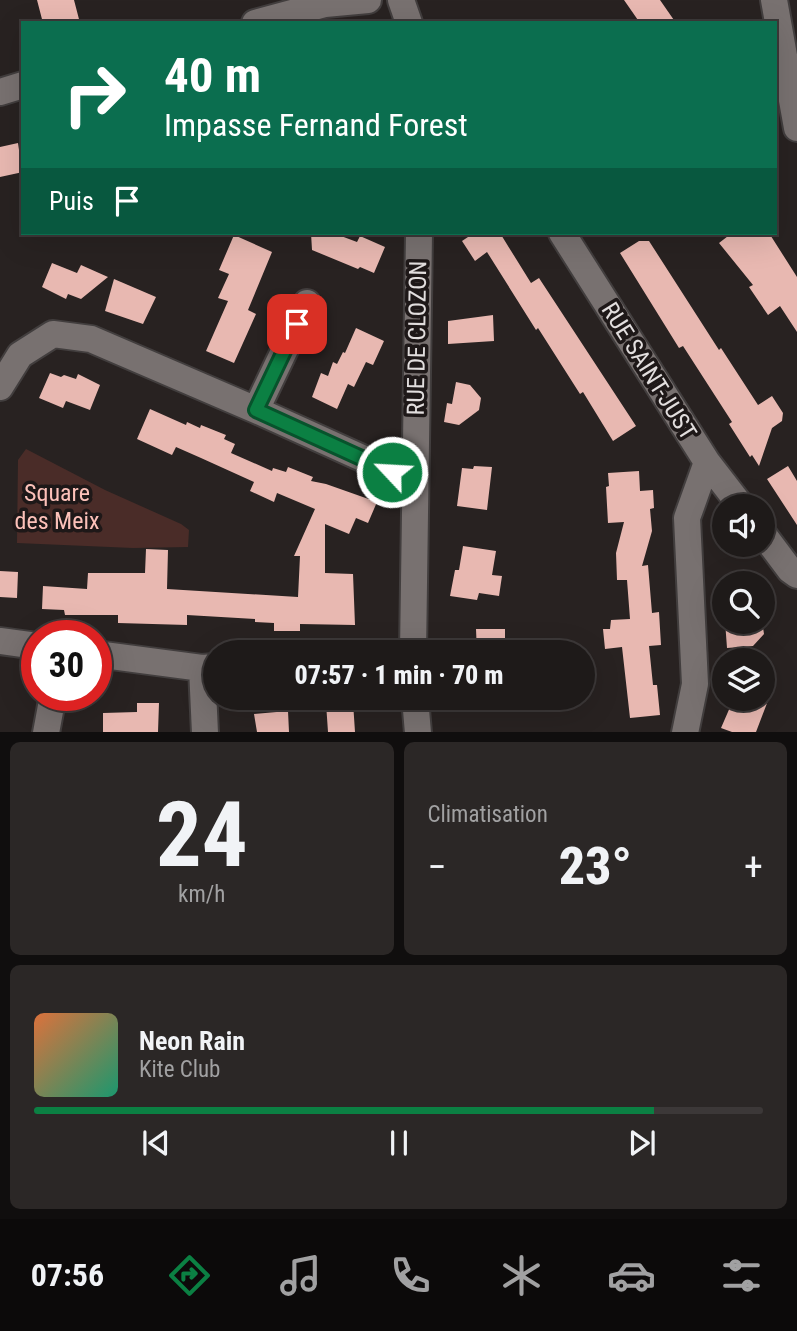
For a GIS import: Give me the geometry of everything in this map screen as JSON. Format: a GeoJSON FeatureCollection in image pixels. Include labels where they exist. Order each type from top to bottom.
{"type":"FeatureCollection","features":[{"type":"Feature","properties":{"kind":"street"},"geometry":{"type":"LineString","coordinates":[[262,21],[325,4],[368,0]]}},
{"type":"Feature","properties":{"kind":"street"},"geometry":{"type":"LineString","coordinates":[[401,0],[408,21]]}},
{"type":"Feature","properties":{"kind":"street"},"geometry":{"type":"LineString","coordinates":[[774,0],[797,128]]}},
{"type":"Feature","properties":{"kind":"street"},"geometry":{"type":"LineString","coordinates":[[0,92],[21,86]]}},
{"type":"Feature","properties":{"kind":"street","name":"RUE DE CLOZON"},"geometry":{"type":"LineString","coordinates":[[413,640],[419,235]]}},
{"type":"Feature","properties":{"kind":"street","name":"RUE SAINT-JUST"},"geometry":{"type":"LineString","coordinates":[[563,235],[706,461],[732,494]]}},
{"type":"Feature","properties":{"kind":"street"},"geometry":{"type":"LineString","coordinates":[[256,410],[307,303]]}},
{"type":"Feature","properties":{"kind":"street"},"geometry":{"type":"LineString","coordinates":[[0,387],[20,355],[53,334],[91,339],[415,482]]}},
{"type":"Feature","properties":{"kind":"street"},"geometry":{"type":"LineString","coordinates":[[685,732],[695,684],[687,519],[706,461]]}},
{"type":"Feature","properties":{"kind":"street"},"geometry":{"type":"LineString","coordinates":[[775,550],[797,575]]}},
{"type":"Feature","properties":{"kind":"street"},"geometry":{"type":"LineString","coordinates":[[0,641],[21,644]]}},
{"type":"Feature","properties":{"kind":"street"},"geometry":{"type":"LineString","coordinates":[[112,656],[203,667]]}},
{"type":"Feature","properties":{"kind":"street"},"geometry":{"type":"LineString","coordinates":[[205,732],[206,710]]}},
{"type":"Feature","properties":{"kind":"street"},"geometry":{"type":"LineString","coordinates":[[416,710],[418,732]]}},
{"type":"Feature","properties":{"kind":"street"},"geometry":{"type":"LineString","coordinates":[[46,732],[49,711]]}},
{"type":"Feature","properties":{"kind":"green space","name":"Square des Meix"},"geometry":{"type":"Polygon","coordinates":[[[26,449],[105,490],[181,524],[189,530],[188,547],[133,548],[17,543],[18,460],[26,449]]]}},
{"type":"Feature","properties":{"kind":"building"},"geometry":{"type":"Polygon","coordinates":[[[37,0],[74,0],[79,21],[42,21],[37,0]]]}},
{"type":"Feature","properties":{"kind":"building"},"geometry":{"type":"Polygon","coordinates":[[[624,0],[660,0],[675,21],[639,21],[624,0]]]}},
{"type":"Feature","properties":{"kind":"building"},"geometry":{"type":"Polygon","coordinates":[[[18,143],[21,150],[21,172],[0,177],[0,147],[18,143]]]}},
{"type":"Feature","properties":{"kind":"building"},"geometry":{"type":"Polygon","coordinates":[[[234,235],[272,252],[248,310],[256,314],[234,363],[206,351],[228,301],[218,298],[229,274],[219,270],[234,235]]]}},
{"type":"Feature","properties":{"kind":"building"},"geometry":{"type":"Polygon","coordinates":[[[311,235],[338,235],[357,242],[360,236],[385,247],[374,273],[312,250],[311,235]]]}},
{"type":"Feature","properties":{"kind":"building"},"geometry":{"type":"Polygon","coordinates":[[[471,235],[501,235],[531,283],[539,278],[636,426],[613,441],[583,392],[580,394],[538,328],[536,330],[487,252],[475,261],[462,241],[471,235]]]}},
{"type":"Feature","properties":{"kind":"building"},"geometry":{"type":"Polygon","coordinates":[[[729,235],[770,235],[797,277],[797,332],[780,306],[768,315],[749,287],[753,285],[719,243],[729,235]]]}},
{"type":"Feature","properties":{"kind":"building"},"geometry":{"type":"Polygon","coordinates":[[[639,241],[649,241],[758,405],[772,396],[783,413],[782,421],[772,428],[759,466],[752,455],[750,457],[729,424],[732,422],[683,346],[679,348],[620,253],[639,241]]]}},
{"type":"Feature","properties":{"kind":"building"},"geometry":{"type":"Polygon","coordinates":[[[52,263],[77,273],[81,265],[108,277],[81,299],[68,294],[66,299],[42,287],[52,263]]]}},
{"type":"Feature","properties":{"kind":"building"},"geometry":{"type":"Polygon","coordinates":[[[114,279],[156,297],[143,324],[105,311],[114,279]]]}},
{"type":"Feature","properties":{"kind":"building"},"geometry":{"type":"Polygon","coordinates":[[[493,315],[494,341],[448,344],[448,321],[493,315]]]}},
{"type":"Feature","properties":{"kind":"building"},"geometry":{"type":"Polygon","coordinates":[[[356,328],[384,341],[373,365],[366,362],[354,387],[348,384],[337,409],[312,397],[321,373],[328,376],[333,362],[337,364],[343,352],[345,353],[356,328]]]}},
{"type":"Feature","properties":{"kind":"building"},"geometry":{"type":"Polygon","coordinates":[[[50,373],[76,379],[78,374],[100,385],[90,410],[66,401],[63,408],[39,398],[50,373]]]}},
{"type":"Feature","properties":{"kind":"building"},"geometry":{"type":"Polygon","coordinates":[[[456,382],[470,385],[481,398],[479,410],[459,425],[444,422],[447,403],[452,404],[456,382]]]}},
{"type":"Feature","properties":{"kind":"building"},"geometry":{"type":"Polygon","coordinates":[[[150,409],[186,425],[187,422],[200,428],[201,425],[226,435],[224,439],[235,444],[231,453],[272,471],[273,468],[286,472],[288,467],[313,477],[311,481],[377,502],[368,523],[356,518],[349,534],[325,524],[325,573],[353,574],[355,625],[300,624],[300,631],[274,631],[274,623],[255,622],[255,619],[187,615],[187,625],[118,623],[118,615],[65,615],[64,610],[42,609],[43,586],[87,589],[88,573],[145,573],[146,549],[168,550],[167,589],[298,597],[300,556],[294,556],[315,509],[277,493],[274,502],[250,491],[254,482],[176,447],[172,455],[137,439],[150,409]]]}},
{"type":"Feature","properties":{"kind":"building"},"geometry":{"type":"Polygon","coordinates":[[[474,466],[492,467],[487,510],[457,506],[462,468],[473,469],[474,466]]]}},
{"type":"Feature","properties":{"kind":"building"},"geometry":{"type":"Polygon","coordinates":[[[788,466],[797,481],[797,525],[767,479],[788,466]]]}},
{"type":"Feature","properties":{"kind":"building"},"geometry":{"type":"Polygon","coordinates":[[[639,471],[640,491],[653,490],[654,508],[650,509],[652,531],[642,566],[648,565],[652,613],[659,612],[661,645],[649,646],[653,685],[657,685],[660,715],[630,718],[622,647],[605,649],[603,629],[610,629],[611,620],[630,619],[627,580],[617,580],[616,553],[624,522],[608,523],[606,487],[609,486],[608,473],[639,471]]]}},
{"type":"Feature","properties":{"kind":"building"},"geometry":{"type":"Polygon","coordinates":[[[463,546],[496,551],[492,575],[502,576],[499,596],[479,593],[477,600],[450,596],[455,570],[459,570],[463,546]]]}},
{"type":"Feature","properties":{"kind":"building"},"geometry":{"type":"Polygon","coordinates":[[[0,571],[18,572],[17,598],[0,597],[0,571]]]}},
{"type":"Feature","properties":{"kind":"building"},"geometry":{"type":"Polygon","coordinates":[[[476,629],[505,629],[505,640],[476,640],[476,629]]]}},
{"type":"Feature","properties":{"kind":"building"},"geometry":{"type":"Polygon","coordinates":[[[726,634],[764,634],[753,646],[727,648],[726,634]]]}},
{"type":"Feature","properties":{"kind":"building"},"geometry":{"type":"Polygon","coordinates":[[[137,703],[159,703],[158,732],[103,732],[103,713],[137,712],[137,703]]]}},
{"type":"Feature","properties":{"kind":"building"},"geometry":{"type":"Polygon","coordinates":[[[326,710],[354,710],[355,732],[328,732],[326,710]]]}},
{"type":"Feature","properties":{"kind":"building"},"geometry":{"type":"Polygon","coordinates":[[[288,711],[289,732],[257,732],[254,714],[288,711]]]}},
{"type":"Feature","properties":{"kind":"building"},"geometry":{"type":"Polygon","coordinates":[[[728,711],[764,711],[756,732],[732,732],[721,728],[728,711]]]}},
{"type":"Feature","properties":{"kind":"route"},"geometry":{"type":"LineString","coordinates":[[297,324],[256,410],[392,472]]}}]}
